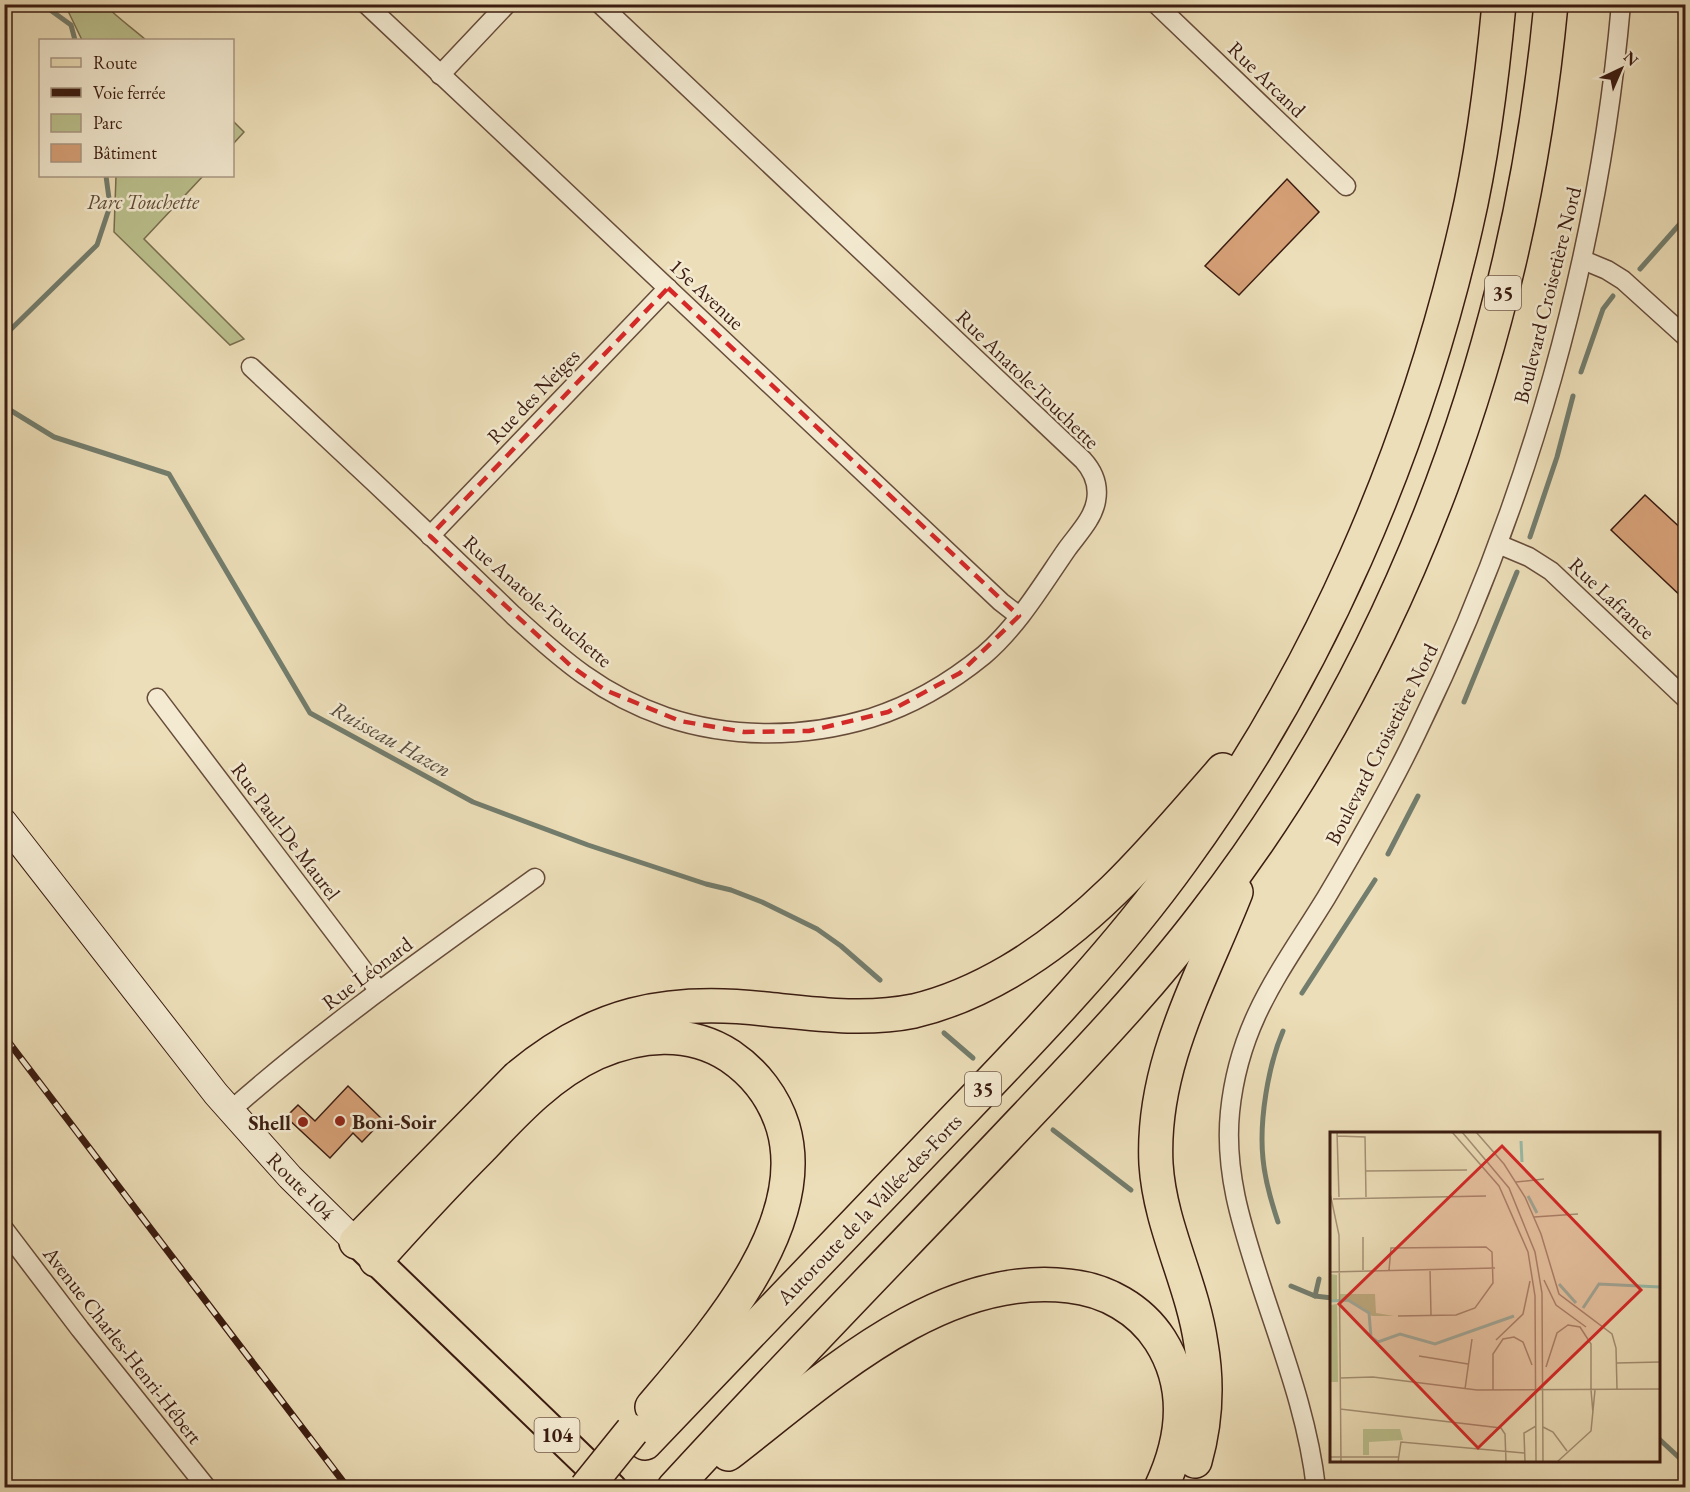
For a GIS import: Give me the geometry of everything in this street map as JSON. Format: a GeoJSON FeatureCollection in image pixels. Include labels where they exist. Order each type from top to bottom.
{"type":"FeatureCollection","features":[{"type":"Feature","properties":{"kind":"highway","name":"Autoroute de la Vallée-des-Forts"},"geometry":{"type":"LineString","coordinates":[[603,1488],[639,1437],[1032,1038],[1106,956],[1168,879],[1211,820],[1282,703],[1329,613],[1374,514],[1405,437],[1431,358],[1453,279],[1472,196],[1490,88],[1499,4]]}},
{"type":"Feature","properties":{"kind":"highway","name":"35"},"geometry":{"type":"LineString","coordinates":[[682,1484],[1135,1000],[1206,914],[1290,791],[1360,670],[1407,570],[1458,443],[1490,342],[1518,225],[1539,110],[1551,4]]}},
{"type":"Feature","properties":{"kind":"highway"},"geometry":{"type":"LineString","coordinates":[[366,1251],[517,1078],[558,1047],[598,1026],[639,1013],[692,1006],[745,1006],[831,1015],[894,1014],[915,1011],[956,997],[1017,967],[1064,935],[1118,887],[1282,703]]}},
{"type":"Feature","properties":{"kind":"highway"},"geometry":{"type":"LineString","coordinates":[[1184,1488],[1194,1464],[1202,1431],[1205,1379],[1198,1327],[1162,1202],[1156,1157],[1158,1116],[1166,1070],[1182,1017],[1213,950],[1255,844]]}},
{"type":"Feature","properties":{"kind":"highway"},"geometry":{"type":"LineString","coordinates":[[366,1251],[544,1086],[581,1060],[620,1043],[655,1037],[707,1044],[730,1056],[747,1069],[762,1086],[781,1120],[788,1163],[782,1206],[759,1261],[731,1308],[639,1437],[586,1488]]}},
{"type":"Feature","properties":{"kind":"highway"},"geometry":{"type":"LineString","coordinates":[[682,1484],[889,1335],[934,1311],[971,1297],[1034,1284],[1074,1287],[1109,1296],[1137,1314],[1159,1340],[1175,1372],[1181,1408],[1177,1445],[1161,1488]]}},
{"type":"Feature","properties":{"kind":"main road","name":"Route 104"},"geometry":{"type":"LineString","coordinates":[[4,822],[161,1026],[230,1111],[290,1177],[612,1488]]}},
{"type":"Feature","properties":{"kind":"street","name":"15e Avenue"},"geometry":{"type":"LineString","coordinates":[[366,4],[992,594],[1019,616]]}},
{"type":"Feature","properties":{"kind":"street"},"geometry":{"type":"LineString","coordinates":[[440,75],[507,4]]}},
{"type":"Feature","properties":{"kind":"street","name":"Rue Anatole-Touchette"},"geometry":{"type":"LineString","coordinates":[[251,367],[540,639],[583,675],[619,697],[664,716],[693,725],[769,734],[838,727],[888,712],[934,690],[960,673],[993,646],[1019,616],[1092,512],[1096,501],[1094,476],[1087,465],[600,4]]}},
{"type":"Feature","properties":{"kind":"street","name":"Rue Arcand"},"geometry":{"type":"LineString","coordinates":[[1156,4],[1346,186]]}},
{"type":"Feature","properties":{"kind":"street","name":"Boulevard Croisetière Nord"},"geometry":{"type":"LineString","coordinates":[[1316,1488],[1301,1409],[1237,1209],[1231,1173],[1229,1136],[1234,1086],[1244,1046],[1258,1008],[1336,880],[1404,759],[1457,646],[1497,544],[1549,387],[1583,260],[1606,134],[1621,4]]}},
{"type":"Feature","properties":{"kind":"street"},"geometry":{"type":"LineString","coordinates":[[1583,260],[1616,274],[1686,337]]}},
{"type":"Feature","properties":{"kind":"street","name":"Rue des Neiges"},"geometry":{"type":"LineString","coordinates":[[430,536],[668,288]]}},
{"type":"Feature","properties":{"kind":"street","name":"Rue Lafrance"},"geometry":{"type":"LineString","coordinates":[[1497,544],[1529,557],[1551,571],[1686,699]]}},
{"type":"Feature","properties":{"kind":"street","name":"Rue Paul-De Maurel"},"geometry":{"type":"LineString","coordinates":[[158,698],[379,991]]}},
{"type":"Feature","properties":{"kind":"street","name":"Rue Léonard"},"geometry":{"type":"LineString","coordinates":[[230,1111],[315,1040],[379,991],[535,878]]}},
{"type":"Feature","properties":{"kind":"street","name":"Avenue Charles-Henri-Hébert"},"geometry":{"type":"LineString","coordinates":[[4,1229],[80,1329],[207,1488]]}},
{"type":"Feature","properties":{"kind":"highlighted area"},"geometry":{"type":"Polygon","coordinates":[[[668,288],[1019,616],[960,673],[888,712],[809,731],[744,732],[680,721],[605,690],[571,666],[430,536],[668,288]]]}},
{"type":"Feature","properties":{"kind":"green space"},"geometry":{"type":"Polygon","coordinates":[[[58,5],[105,5],[145,39],[82,39],[68,11],[58,5]]]}},
{"type":"Feature","properties":{"kind":"green space","name":"Parc Touchette"},"geometry":{"type":"Polygon","coordinates":[[[234,122],[244,132],[234,143],[234,122]]]}},
{"type":"Feature","properties":{"kind":"green space","name":"Parc Touchette"},"geometry":{"type":"Polygon","coordinates":[[[116,177],[202,177],[144,239],[244,339],[230,345],[114,232],[116,177]]]}},
{"type":"Feature","properties":{"kind":"building"},"geometry":{"type":"Polygon","coordinates":[[[1287,179],[1319,212],[1239,295],[1205,266],[1287,179]]]}},
{"type":"Feature","properties":{"kind":"building"},"geometry":{"type":"Polygon","coordinates":[[[1645,495],[1686,533],[1686,601],[1611,530],[1645,495]]]}},
{"type":"Feature","properties":{"kind":"building"},"geometry":{"type":"Polygon","coordinates":[[[348,1086],[383,1120],[362,1142],[353,1133],[330,1158],[286,1117],[298,1105],[315,1121],[348,1086]]]}},
{"type":"Feature","properties":{"kind":"waterway","name":"Ruisseau Hazen"},"geometry":{"type":"LineString","coordinates":[[42,4],[71,25],[75,39]]}},
{"type":"Feature","properties":{"kind":"waterway","name":"Ruisseau Hazen"},"geometry":{"type":"LineString","coordinates":[[4,336],[97,245],[110,206],[106,177]]}},
{"type":"Feature","properties":{"kind":"waterway"},"geometry":{"type":"LineString","coordinates":[[1640,269],[1686,217]]}},
{"type":"Feature","properties":{"kind":"waterway"},"geometry":{"type":"LineString","coordinates":[[1581,372],[1603,309],[1613,296]]}},
{"type":"Feature","properties":{"kind":"waterway","name":"Ruisseau Hazen"},"geometry":{"type":"LineString","coordinates":[[4,393],[10,410],[54,437],[169,474],[310,713],[473,802],[588,845],[762,902],[817,929],[841,946],[880,980]]}},
{"type":"Feature","properties":{"kind":"waterway"},"geometry":{"type":"LineString","coordinates":[[1530,537],[1557,457],[1573,396]]}},
{"type":"Feature","properties":{"kind":"waterway"},"geometry":{"type":"LineString","coordinates":[[1464,702],[1517,572]]}},
{"type":"Feature","properties":{"kind":"waterway"},"geometry":{"type":"LineString","coordinates":[[1388,854],[1418,796]]}},
{"type":"Feature","properties":{"kind":"waterway"},"geometry":{"type":"LineString","coordinates":[[1302,993],[1375,880]]}},
{"type":"Feature","properties":{"kind":"waterway"},"geometry":{"type":"LineString","coordinates":[[1278,1222],[1265,1175],[1262,1128],[1269,1077],[1283,1031]]}},
{"type":"Feature","properties":{"kind":"waterway","name":"Ruisseau Hazen"},"geometry":{"type":"LineString","coordinates":[[944,1033],[973,1058]]}},
{"type":"Feature","properties":{"kind":"waterway","name":"Ruisseau Hazen"},"geometry":{"type":"LineString","coordinates":[[1053,1130],[1131,1190]]}},
{"type":"Feature","properties":{"kind":"waterway"},"geometry":{"type":"LineString","coordinates":[[1315,1296],[1319,1279]]}},
{"type":"Feature","properties":{"kind":"waterway","name":"Ruisseau Hazen"},"geometry":{"type":"LineString","coordinates":[[1291,1286],[1315,1296],[1330,1298]]}},
{"type":"Feature","properties":{"kind":"waterway","name":"Ruisseau Hazen"},"geometry":{"type":"LineString","coordinates":[[1660,1440],[1686,1464]]}},
{"type":"Feature","properties":{"kind":"railway"},"geometry":{"type":"LineString","coordinates":[[4,1036],[348,1488]]}},
{"type":"Feature","properties":{"kind":"place","name":"Boni-Soir"},"geometry":{"type":"Point","coordinates":[340,1121]}},
{"type":"Feature","properties":{"kind":"place","name":"Shell"},"geometry":{"type":"Point","coordinates":[303,1122]}}]}
